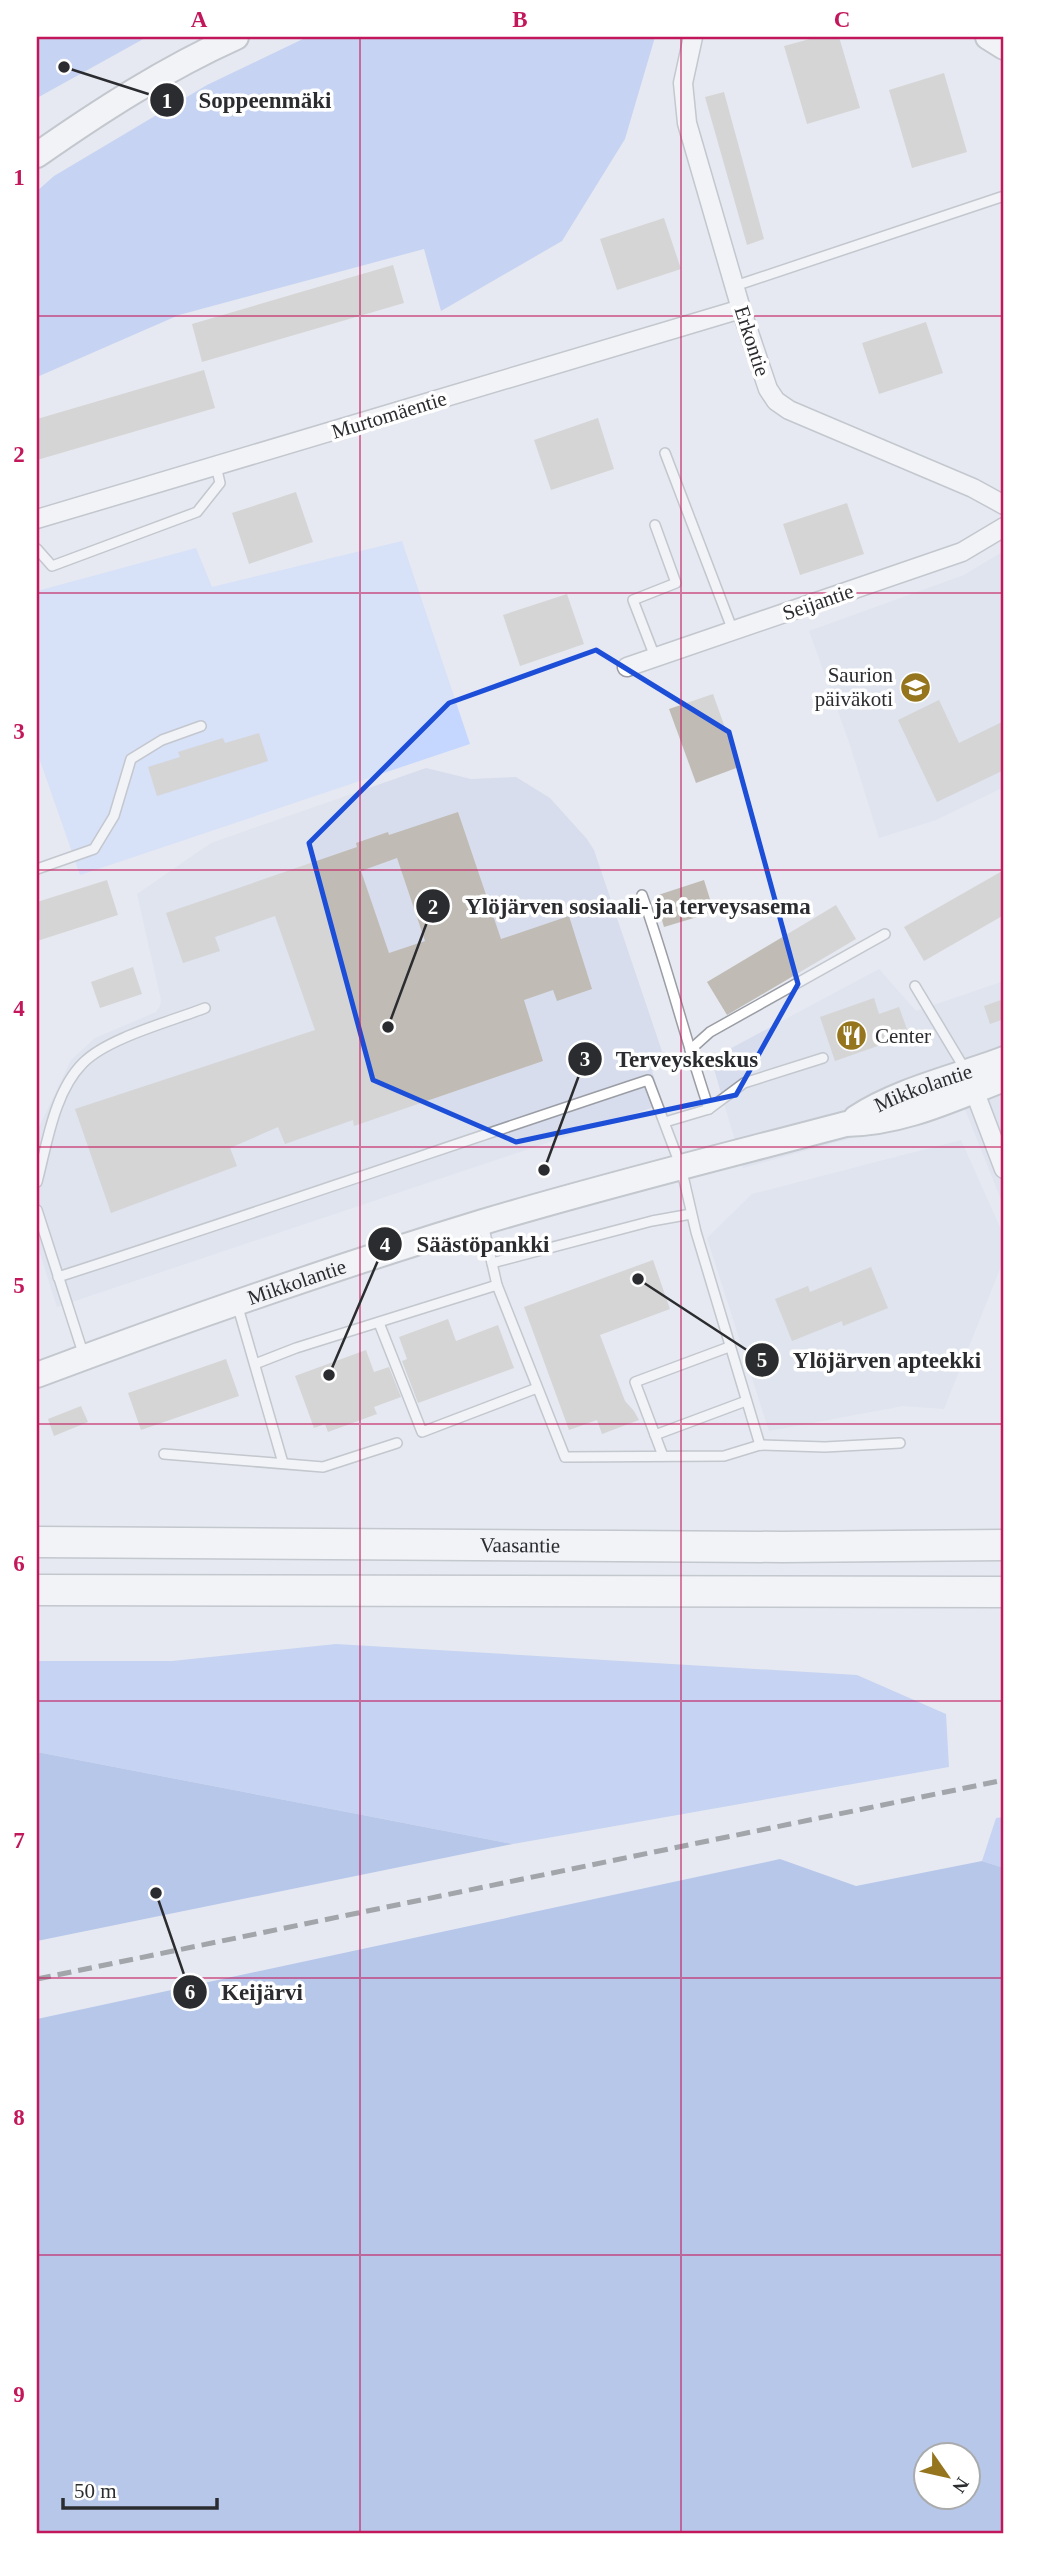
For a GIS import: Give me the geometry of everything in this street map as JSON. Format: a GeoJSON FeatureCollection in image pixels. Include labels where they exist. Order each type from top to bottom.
{"type":"FeatureCollection","features":[{"type":"Feature","properties":{"kind":"highway","name":"Vaasantie"},"geometry":{"type":"LineString","coordinates":[[37,1542],[782,1548],[1004,1545]]}},
{"type":"Feature","properties":{"kind":"highway"},"geometry":{"type":"LineString","coordinates":[[37,1590],[1004,1592]]}},
{"type":"Feature","properties":{"kind":"main road"},"geometry":{"type":"LineString","coordinates":[[37,155],[114,103],[236,37]]}},
{"type":"Feature","properties":{"kind":"main road"},"geometry":{"type":"LineString","coordinates":[[988,37],[1004,47]]}},
{"type":"Feature","properties":{"kind":"main road","name":"Mikkolantie"},"geometry":{"type":"LineString","coordinates":[[971,1081],[1004,1059]]}},
{"type":"Feature","properties":{"kind":"main road","name":"Mikkolantie"},"geometry":{"type":"LineString","coordinates":[[37,1375],[237,1302],[482,1222],[846,1124],[866,1111],[929,1085],[1004,1079]]}},
{"type":"Feature","properties":{"kind":"street","name":"Erkontie"},"geometry":{"type":"LineString","coordinates":[[693,37],[683,83],[688,123],[741,309],[768,389],[776,401],[789,410],[973,488],[1004,505]]}},
{"type":"Feature","properties":{"kind":"street","name":"Murtomäentie"},"geometry":{"type":"LineString","coordinates":[[37,519],[741,309]]}},
{"type":"Feature","properties":{"kind":"street","name":"Seijantie"},"geometry":{"type":"LineString","coordinates":[[627,667],[962,552],[1004,527]]}},
{"type":"Feature","properties":{"kind":"street"},"geometry":{"type":"LineString","coordinates":[[971,1081],[1004,1169]]}},
{"type":"Feature","properties":{"kind":"lane"},"geometry":{"type":"LineString","coordinates":[[735,286],[1004,196]]}},
{"type":"Feature","properties":{"kind":"lane"},"geometry":{"type":"LineString","coordinates":[[665,453],[733,631]]}},
{"type":"Feature","properties":{"kind":"lane"},"geometry":{"type":"LineString","coordinates":[[37,549],[52,566],[197,512],[220,484],[216,466]]}},
{"type":"Feature","properties":{"kind":"lane"},"geometry":{"type":"LineString","coordinates":[[654,657],[633,600],[676,583],[655,525]]}},
{"type":"Feature","properties":{"kind":"lane"},"geometry":{"type":"LineString","coordinates":[[37,869],[94,849],[114,816],[131,759],[162,740],[201,726]]}},
{"type":"Feature","properties":{"kind":"lane"},"geometry":{"type":"LineString","coordinates":[[642,895],[664,958],[709,1109]]}},
{"type":"Feature","properties":{"kind":"lane"},"geometry":{"type":"LineString","coordinates":[[690,1050],[710,1032],[885,934]]}},
{"type":"Feature","properties":{"kind":"lane"},"geometry":{"type":"LineString","coordinates":[[915,986],[971,1081]]}},
{"type":"Feature","properties":{"kind":"lane"},"geometry":{"type":"LineString","coordinates":[[37,1182],[61,1098],[83,1062],[111,1044],[205,1008]]}},
{"type":"Feature","properties":{"kind":"lane"},"geometry":{"type":"LineString","coordinates":[[665,1122],[709,1109],[744,1083],[823,1058]]}},
{"type":"Feature","properties":{"kind":"lane"},"geometry":{"type":"LineString","coordinates":[[58,1277],[252,1215],[394,1164],[648,1080],[681,1167],[691,1214],[760,1445]]}},
{"type":"Feature","properties":{"kind":"lane"},"geometry":{"type":"LineString","coordinates":[[37,1210],[84,1357]]}},
{"type":"Feature","properties":{"kind":"lane"},"geometry":{"type":"LineString","coordinates":[[492,1263],[652,1221],[691,1214]]}},
{"type":"Feature","properties":{"kind":"lane"},"geometry":{"type":"LineString","coordinates":[[482,1222],[497,1285],[565,1457],[724,1456],[760,1445],[825,1447],[900,1443]]}},
{"type":"Feature","properties":{"kind":"lane"},"geometry":{"type":"LineString","coordinates":[[255,1364],[296,1348],[497,1285]]}},
{"type":"Feature","properties":{"kind":"lane"},"geometry":{"type":"LineString","coordinates":[[237,1302],[283,1463]]}},
{"type":"Feature","properties":{"kind":"lane"},"geometry":{"type":"LineString","coordinates":[[379,1323],[422,1432],[537,1388]]}},
{"type":"Feature","properties":{"kind":"lane"},"geometry":{"type":"LineString","coordinates":[[663,1456],[635,1382],[729,1347]]}},
{"type":"Feature","properties":{"kind":"lane"},"geometry":{"type":"LineString","coordinates":[[654,1435],[746,1401]]}},
{"type":"Feature","properties":{"kind":"lane"},"geometry":{"type":"LineString","coordinates":[[164,1454],[323,1466],[397,1443]]}},
{"type":"Feature","properties":{"kind":"highlighted area"},"geometry":{"type":"Polygon","coordinates":[[[596,650],[729,732],[798,984],[736,1095],[516,1142],[373,1080],[309,843],[449,703],[596,650]]]}},
{"type":"Feature","properties":{"kind":"shaded area"},"geometry":{"type":"Polygon","coordinates":[[[37,37],[147,37],[37,98],[37,37]]]}},
{"type":"Feature","properties":{"kind":"shaded area"},"geometry":{"type":"Polygon","coordinates":[[[307,37],[655,37],[625,139],[562,241],[441,311],[424,249],[179,315],[37,377],[37,191],[54,176],[207,85],[307,37]]]}},
{"type":"Feature","properties":{"kind":"shaded area"},"geometry":{"type":"Polygon","coordinates":[[[402,541],[470,744],[80,875],[37,752],[37,591],[196,548],[212,587],[402,541]]]}},
{"type":"Feature","properties":{"kind":"shaded area","name":"Saurion päiväkoti"},"geometry":{"type":"Polygon","coordinates":[[[1004,551],[1004,787],[936,820],[879,838],[849,742],[809,631],[964,575],[1004,551]]]}},
{"type":"Feature","properties":{"kind":"shaded area"},"geometry":{"type":"Polygon","coordinates":[[[426,768],[471,779],[516,777],[550,798],[587,839],[594,850],[667,1066],[652,1071],[663,1104],[57,1307],[37,1244],[39,1127],[71,1060],[95,1038],[156,1012],[160,1006],[161,1000],[137,894],[211,843],[426,768]]]}},
{"type":"Feature","properties":{"kind":"shaded area"},"geometry":{"type":"Polygon","coordinates":[[[879,969],[916,1011],[1004,981],[1004,1207],[964,1107],[743,1168],[711,1059],[879,969]]]}},
{"type":"Feature","properties":{"kind":"shaded area"},"geometry":{"type":"Polygon","coordinates":[[[961,1140],[1004,1236],[1004,1259],[944,1409],[903,1406],[769,1431],[707,1238],[752,1194],[961,1140]]]}},
{"type":"Feature","properties":{"kind":"shaded area"},"geometry":{"type":"Polygon","coordinates":[[[336,1644],[857,1675],[946,1714],[949,1767],[513,1844],[37,1752],[37,1661],[172,1661],[336,1644]]]}},
{"type":"Feature","properties":{"kind":"shaded area"},"geometry":{"type":"Polygon","coordinates":[[[37,1752],[513,1844],[37,1941],[37,1752]]]}},
{"type":"Feature","properties":{"kind":"shaded area"},"geometry":{"type":"Polygon","coordinates":[[[1004,1817],[1004,1868],[982,1861],[996,1818],[1004,1817]]]}},
{"type":"Feature","properties":{"kind":"shaded area"},"geometry":{"type":"Polygon","coordinates":[[[780,1859],[856,1886],[982,1861],[1004,1868],[1004,2534],[37,2534],[37,2019],[780,1859]]]}},
{"type":"Feature","properties":{"kind":"building"},"geometry":{"type":"Polygon","coordinates":[[[817,37],[839,37],[860,108],[807,124],[784,46],[817,37]]]}},
{"type":"Feature","properties":{"kind":"building"},"geometry":{"type":"Polygon","coordinates":[[[944,73],[967,152],[912,168],[889,90],[944,73]]]}},
{"type":"Feature","properties":{"kind":"building"},"geometry":{"type":"Polygon","coordinates":[[[724,92],[764,239],[747,245],[705,97],[724,92]]]}},
{"type":"Feature","properties":{"kind":"building"},"geometry":{"type":"Polygon","coordinates":[[[664,218],[681,269],[617,290],[600,239],[664,218]]]}},
{"type":"Feature","properties":{"kind":"building"},"geometry":{"type":"Polygon","coordinates":[[[393,265],[404,303],[202,362],[192,324],[393,265]]]}},
{"type":"Feature","properties":{"kind":"building"},"geometry":{"type":"Polygon","coordinates":[[[926,322],[943,373],[879,394],[862,343],[926,322]]]}},
{"type":"Feature","properties":{"kind":"building"},"geometry":{"type":"Polygon","coordinates":[[[204,370],[215,408],[37,460],[37,419],[204,370]]]}},
{"type":"Feature","properties":{"kind":"building"},"geometry":{"type":"Polygon","coordinates":[[[598,418],[614,469],[551,490],[534,440],[598,418]]]}},
{"type":"Feature","properties":{"kind":"building"},"geometry":{"type":"Polygon","coordinates":[[[296,492],[313,542],[249,564],[232,513],[296,492]]]}},
{"type":"Feature","properties":{"kind":"building"},"geometry":{"type":"Polygon","coordinates":[[[847,503],[864,554],[800,575],[783,524],[847,503]]]}},
{"type":"Feature","properties":{"kind":"building"},"geometry":{"type":"Polygon","coordinates":[[[567,594],[584,644],[520,666],[503,615],[567,594]]]}},
{"type":"Feature","properties":{"kind":"building"},"geometry":{"type":"Polygon","coordinates":[[[713,694],[739,767],[696,783],[669,709],[713,694]]]}},
{"type":"Feature","properties":{"kind":"building"},"geometry":{"type":"Polygon","coordinates":[[[939,700],[959,743],[1004,721],[1004,770],[937,802],[898,720],[939,700]]]}},
{"type":"Feature","properties":{"kind":"building"},"geometry":{"type":"Polygon","coordinates":[[[259,733],[268,761],[157,796],[148,767],[180,757],[178,752],[223,738],[225,743],[259,733]]]}},
{"type":"Feature","properties":{"kind":"building"},"geometry":{"type":"Polygon","coordinates":[[[458,812],[501,939],[569,916],[592,989],[557,1001],[553,990],[524,1000],[543,1061],[354,1126],[353,1120],[285,1144],[278,1127],[230,1148],[237,1166],[111,1213],[75,1109],[315,1030],[275,916],[215,937],[220,951],[183,963],[166,913],[357,847],[356,843],[388,832],[389,835],[458,812]],[[397,858],[361,871],[389,953],[425,941],[397,858]]]}},
{"type":"Feature","properties":{"kind":"building"},"geometry":{"type":"Polygon","coordinates":[[[1004,870],[1004,915],[924,961],[904,927],[1004,870]]]}},
{"type":"Feature","properties":{"kind":"building"},"geometry":{"type":"Polygon","coordinates":[[[107,880],[118,915],[37,941],[37,902],[107,880]]]}},
{"type":"Feature","properties":{"kind":"building"},"geometry":{"type":"Polygon","coordinates":[[[704,880],[714,912],[664,927],[655,896],[704,880]]]}},
{"type":"Feature","properties":{"kind":"building"},"geometry":{"type":"Polygon","coordinates":[[[836,905],[856,939],[727,1015],[707,982],[836,905]]]}},
{"type":"Feature","properties":{"kind":"building"},"geometry":{"type":"Polygon","coordinates":[[[133,967],[142,994],[100,1008],[91,982],[133,967]]]}},
{"type":"Feature","properties":{"kind":"building"},"geometry":{"type":"Polygon","coordinates":[[[874,998],[879,1014],[899,1007],[909,1035],[835,1061],[820,1017],[874,998]]]}},
{"type":"Feature","properties":{"kind":"building"},"geometry":{"type":"Polygon","coordinates":[[[1004,999],[1004,1019],[990,1024],[984,1006],[1004,999]]]}},
{"type":"Feature","properties":{"kind":"building"},"geometry":{"type":"Polygon","coordinates":[[[653,1260],[670,1309],[600,1335],[625,1401],[639,1420],[602,1434],[597,1420],[569,1430],[524,1307],[653,1260]]]}},
{"type":"Feature","properties":{"kind":"building"},"geometry":{"type":"Polygon","coordinates":[[[871,1267],[888,1308],[843,1326],[842,1321],[792,1341],[775,1299],[808,1286],[810,1292],[871,1267]]]}},
{"type":"Feature","properties":{"kind":"building"},"geometry":{"type":"Polygon","coordinates":[[[448,1319],[456,1341],[498,1325],[514,1368],[418,1403],[402,1361],[407,1359],[399,1337],[448,1319]]]}},
{"type":"Feature","properties":{"kind":"building"},"geometry":{"type":"Polygon","coordinates":[[[366,1350],[374,1372],[389,1367],[401,1397],[374,1407],[377,1414],[328,1432],[325,1424],[314,1428],[295,1376],[366,1350]]]}},
{"type":"Feature","properties":{"kind":"building"},"geometry":{"type":"Polygon","coordinates":[[[226,1359],[239,1396],[141,1430],[128,1393],[226,1359]]]}},
{"type":"Feature","properties":{"kind":"building"},"geometry":{"type":"Polygon","coordinates":[[[81,1406],[88,1422],[54,1436],[48,1419],[81,1406]]]}},
{"type":"Feature","properties":{"kind":"railway"},"geometry":{"type":"LineString","coordinates":[[37,1979],[1004,1780]]}},
{"type":"Feature","properties":{"kind":"place","name":"Soppeenmäki"},"geometry":{"type":"Point","coordinates":[64,67]}},
{"type":"Feature","properties":{"kind":"place","name":"Saurion päiväkoti"},"geometry":{"type":"Point","coordinates":[916,687]}},
{"type":"Feature","properties":{"kind":"place","name":"Ylöjärven sosiaali- ja terveysasema"},"geometry":{"type":"Point","coordinates":[388,1027]}},
{"type":"Feature","properties":{"kind":"place","name":"Center"},"geometry":{"type":"Point","coordinates":[852,1036]}},
{"type":"Feature","properties":{"kind":"place","name":"Terveyskeskus"},"geometry":{"type":"Point","coordinates":[544,1170]}},
{"type":"Feature","properties":{"kind":"place","name":"Ylöjärven apteekki"},"geometry":{"type":"Point","coordinates":[638,1279]}},
{"type":"Feature","properties":{"kind":"place","name":"Säästöpankki"},"geometry":{"type":"Point","coordinates":[329,1375]}},
{"type":"Feature","properties":{"kind":"place","name":"Keijärvi"},"geometry":{"type":"Point","coordinates":[156,1893]}}]}
